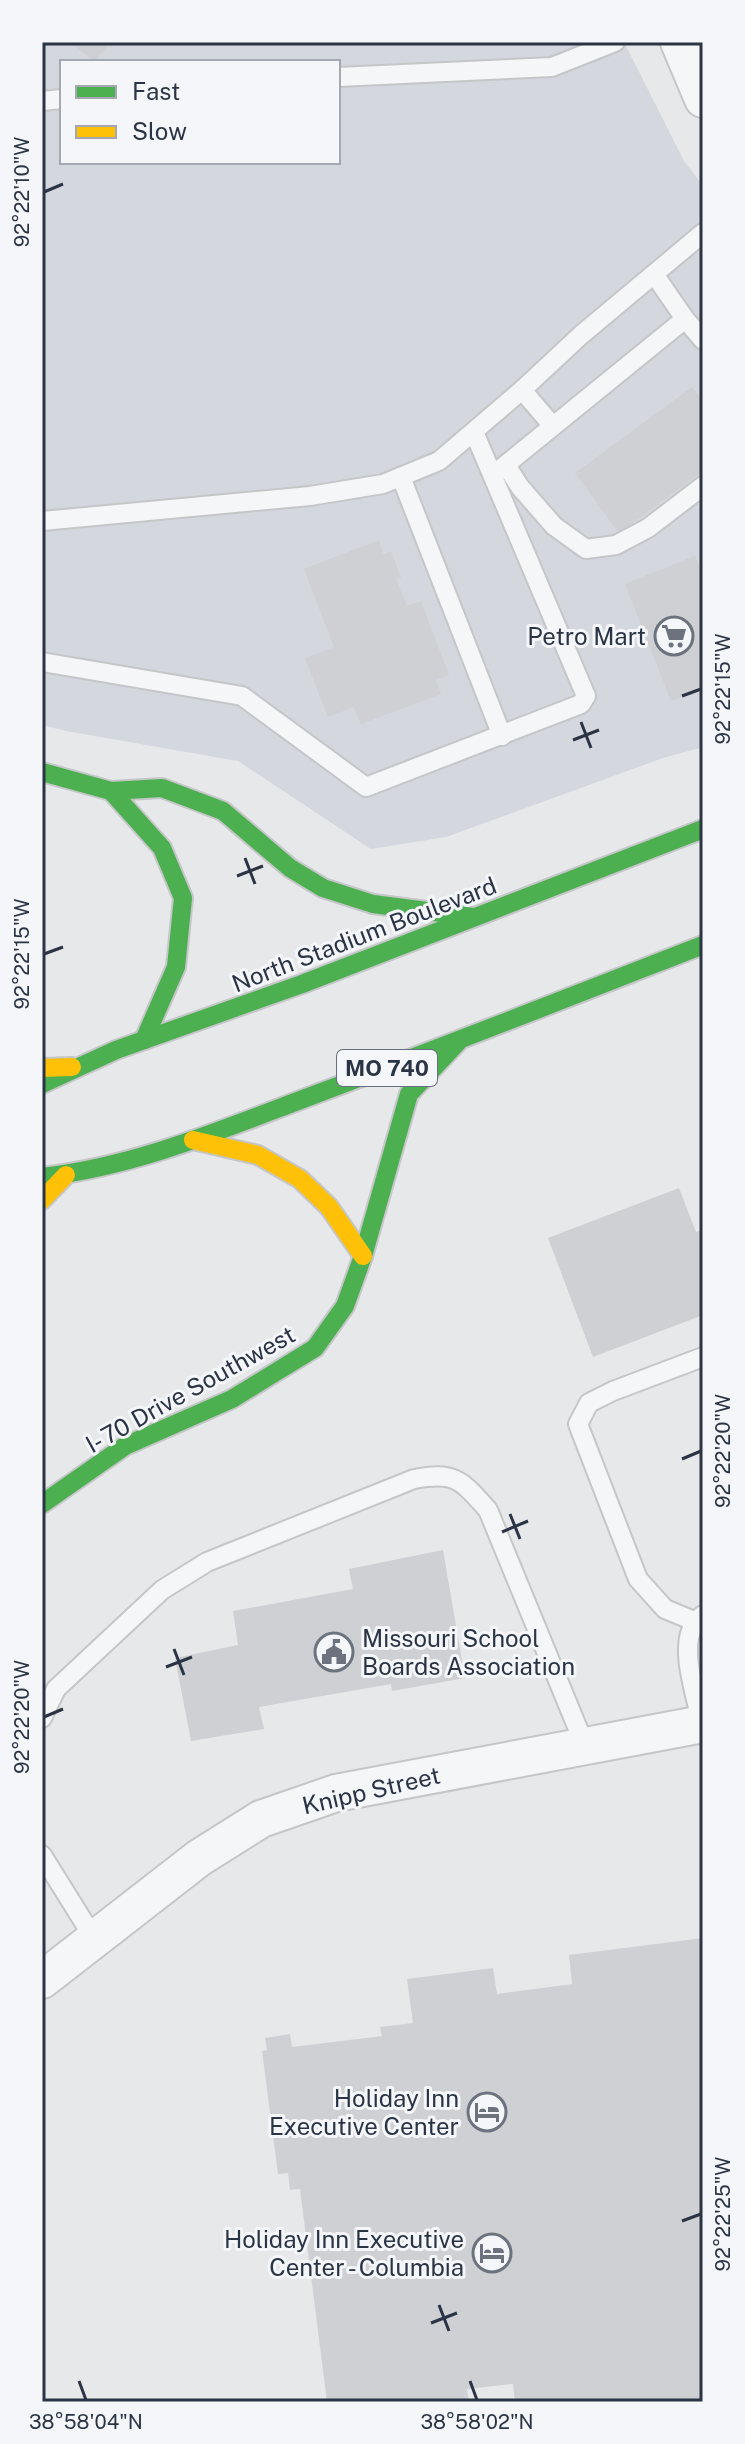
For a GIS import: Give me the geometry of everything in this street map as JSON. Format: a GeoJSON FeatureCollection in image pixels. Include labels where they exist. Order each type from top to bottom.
{"type":"FeatureCollection","features":[{"type":"Feature","properties":{"kind":"main road"},"geometry":{"type":"LineString","coordinates":[[42,772],[111,791],[162,788],[223,811],[290,868],[323,888],[373,904],[473,917]]}},
{"type":"Feature","properties":{"kind":"main road"},"geometry":{"type":"LineString","coordinates":[[111,791],[162,848],[183,898],[176,967],[144,1040]]}},
{"type":"Feature","properties":{"kind":"main road","name":"North Stadium Boulevard"},"geometry":{"type":"LineString","coordinates":[[42,1084],[72,1067],[243,1007],[703,829]]}},
{"type":"Feature","properties":{"kind":"main road","name":"MO 740"},"geometry":{"type":"LineString","coordinates":[[42,1177],[128,1162],[193,1140],[458,1042],[703,945]]}},
{"type":"Feature","properties":{"kind":"main road","name":"I- 70 Drive Southwest"},"geometry":{"type":"LineString","coordinates":[[42,1504],[125,1446],[232,1399],[315,1348],[345,1306],[363,1256],[409,1094],[458,1042]]}},
{"type":"Feature","properties":{"kind":"main road"},"geometry":{"type":"LineString","coordinates":[[42,1068],[72,1067]]}},
{"type":"Feature","properties":{"kind":"main road"},"geometry":{"type":"LineString","coordinates":[[193,1140],[258,1155],[300,1179],[329,1207],[363,1256]]}},
{"type":"Feature","properties":{"kind":"main road"},"geometry":{"type":"LineString","coordinates":[[42,1200],[66,1175]]}},
{"type":"Feature","properties":{"kind":"street"},"geometry":{"type":"LineString","coordinates":[[679,42],[703,99]]}},
{"type":"Feature","properties":{"kind":"street"},"geometry":{"type":"LineString","coordinates":[[696,42],[703,48]]}},
{"type":"Feature","properties":{"kind":"street","name":"Knipp Street"},"geometry":{"type":"LineString","coordinates":[[42,1980],[199,1858],[261,1819],[336,1793],[702,1724]]}},
{"type":"Feature","properties":{"kind":"lane"},"geometry":{"type":"LineString","coordinates":[[340,77],[552,67],[615,42]]}},
{"type":"Feature","properties":{"kind":"lane"},"geometry":{"type":"LineString","coordinates":[[42,521],[310,496],[383,484],[439,461],[581,335],[703,233]]}},
{"type":"Feature","properties":{"kind":"lane"},"geometry":{"type":"LineString","coordinates":[[654,274],[703,340]]}},
{"type":"Feature","properties":{"kind":"lane"},"geometry":{"type":"LineString","coordinates":[[499,471],[685,319]]}},
{"type":"Feature","properties":{"kind":"lane"},"geometry":{"type":"LineString","coordinates":[[522,390],[552,425]]}},
{"type":"Feature","properties":{"kind":"lane"},"geometry":{"type":"LineString","coordinates":[[42,662],[242,696],[366,787],[581,704],[586,696],[499,471],[474,432]]}},
{"type":"Feature","properties":{"kind":"lane"},"geometry":{"type":"LineString","coordinates":[[499,471],[520,487],[554,526],[586,549],[616,545],[648,528],[703,486]]}},
{"type":"Feature","properties":{"kind":"lane"},"geometry":{"type":"LineString","coordinates":[[401,477],[502,736]]}},
{"type":"Feature","properties":{"kind":"lane"},"geometry":{"type":"LineString","coordinates":[[702,1724],[686,1644],[698,1618],[665,1609],[638,1579],[578,1424],[589,1403],[703,1357]]}},
{"type":"Feature","properties":{"kind":"lane"},"geometry":{"type":"LineString","coordinates":[[42,1718],[56,1689],[162,1590],[207,1562],[414,1479],[438,1475],[463,1482],[488,1510],[585,1746]]}},
{"type":"Feature","properties":{"kind":"lane"},"geometry":{"type":"LineString","coordinates":[[42,1855],[95,1940]]}},
{"type":"Feature","properties":{"kind":"shaded area"},"geometry":{"type":"Polygon","coordinates":[[[42,42],[624,42],[684,161],[703,186],[703,747],[663,758],[446,837],[371,849],[238,761],[42,725],[42,42]]]}},
{"type":"Feature","properties":{"kind":"building"},"geometry":{"type":"Polygon","coordinates":[[[70,42],[111,42],[96,60],[70,42]]]}},
{"type":"Feature","properties":{"kind":"building"},"geometry":{"type":"Polygon","coordinates":[[[692,387],[703,402],[703,471],[619,533],[575,473],[692,387]]]}},
{"type":"Feature","properties":{"kind":"building"},"geometry":{"type":"Polygon","coordinates":[[[379,540],[383,554],[391,551],[401,578],[396,579],[407,606],[421,601],[449,675],[436,680],[441,694],[361,724],[354,707],[328,717],[305,658],[334,647],[304,569],[379,540]]]}},
{"type":"Feature","properties":{"kind":"building","name":"Petro Mart"},"geometry":{"type":"Polygon","coordinates":[[[695,556],[703,576],[703,689],[671,701],[625,584],[695,556]]]}},
{"type":"Feature","properties":{"kind":"building"},"geometry":{"type":"Polygon","coordinates":[[[679,1188],[696,1232],[703,1230],[703,1315],[593,1357],[548,1238],[679,1188]]]}},
{"type":"Feature","properties":{"kind":"building","name":"Missouri School Boards Association"},"geometry":{"type":"Polygon","coordinates":[[[443,1550],[465,1678],[392,1691],[391,1684],[259,1707],[264,1729],[191,1741],[175,1658],[238,1645],[233,1611],[353,1589],[349,1569],[443,1550]]]}},
{"type":"Feature","properties":{"kind":"building","name":"Holiday Inn Executive Center"},"geometry":{"type":"Polygon","coordinates":[[[703,1938],[703,2395],[698,2402],[515,2402],[513,2384],[467,2389],[469,2402],[327,2402],[300,2189],[290,2190],[288,2173],[278,2174],[262,2051],[267,2050],[265,2038],[290,2034],[292,2047],[382,2036],[380,2027],[413,2023],[407,1979],[493,1968],[497,1994],[572,1984],[569,1955],[703,1938]]]}},
{"type":"Feature","properties":{"kind":"traffic: fast"},"geometry":{"type":"LineString","coordinates":[[42,772],[111,791],[162,788],[223,811],[290,868],[323,888],[373,904],[473,917]]}},
{"type":"Feature","properties":{"kind":"traffic: fast"},"geometry":{"type":"LineString","coordinates":[[111,791],[162,848],[183,898],[176,967],[144,1040]]}},
{"type":"Feature","properties":{"kind":"traffic: fast"},"geometry":{"type":"LineString","coordinates":[[42,1084],[116,1050],[302,984],[703,829]]}},
{"type":"Feature","properties":{"kind":"traffic: fast"},"geometry":{"type":"LineString","coordinates":[[42,1177],[113,1164],[183,1144],[703,945]]}},
{"type":"Feature","properties":{"kind":"traffic: fast"},"geometry":{"type":"LineString","coordinates":[[42,1504],[125,1446],[232,1399],[315,1348],[345,1306],[363,1256],[409,1094],[458,1042]]}},
{"type":"Feature","properties":{"kind":"traffic: slow"},"geometry":{"type":"LineString","coordinates":[[42,1068],[72,1067]]}},
{"type":"Feature","properties":{"kind":"traffic: slow"},"geometry":{"type":"LineString","coordinates":[[193,1140],[258,1155],[300,1179],[329,1207],[363,1256]]}},
{"type":"Feature","properties":{"kind":"traffic: slow"},"geometry":{"type":"LineString","coordinates":[[42,1200],[66,1175]]}},
{"type":"Feature","properties":{"kind":"place","name":"Petro Mart"},"geometry":{"type":"Point","coordinates":[674,636]}},
{"type":"Feature","properties":{"kind":"place","name":"Missouri School Boards Association"},"geometry":{"type":"Point","coordinates":[334,1652]}},
{"type":"Feature","properties":{"kind":"place","name":"Holiday Inn Executive Center"},"geometry":{"type":"Point","coordinates":[487,2112]}},
{"type":"Feature","properties":{"kind":"place","name":"Holiday Inn Executive Center - Columbia"},"geometry":{"type":"Point","coordinates":[492,2253]}}]}
